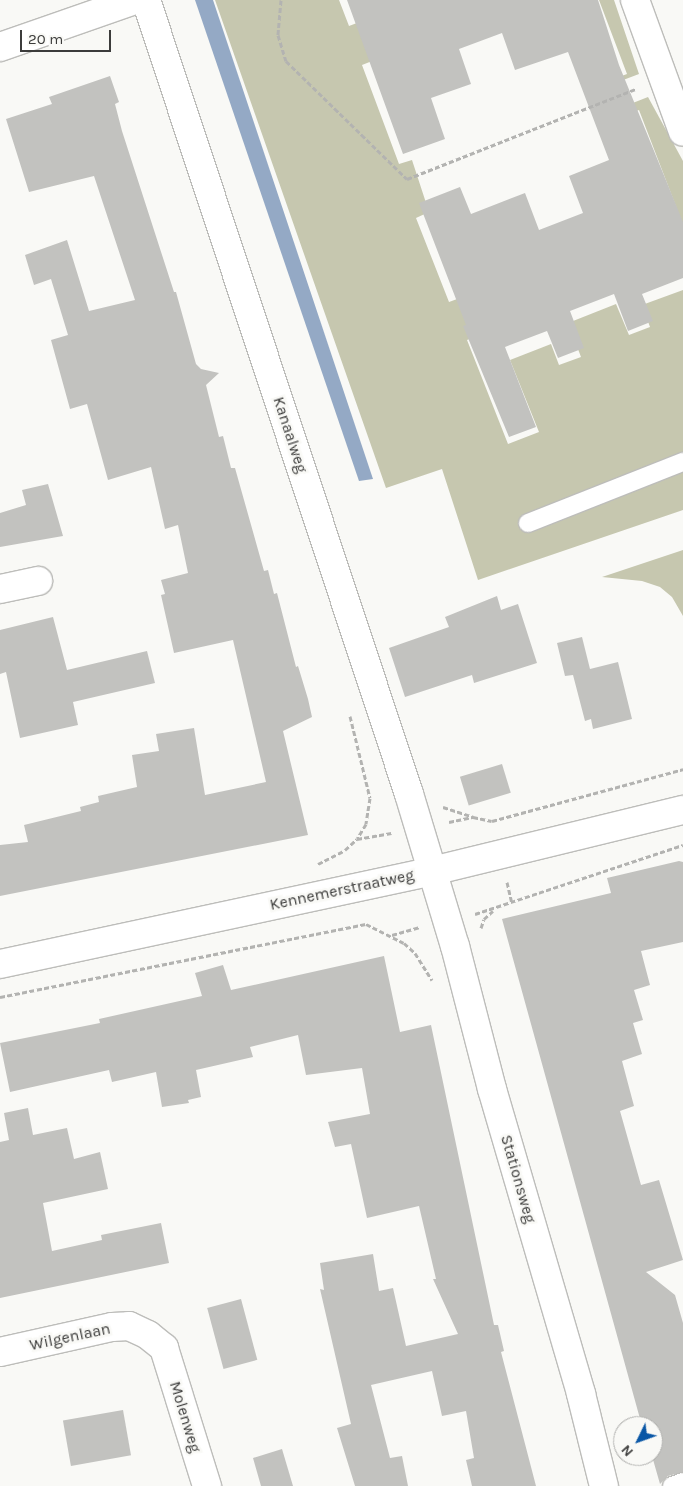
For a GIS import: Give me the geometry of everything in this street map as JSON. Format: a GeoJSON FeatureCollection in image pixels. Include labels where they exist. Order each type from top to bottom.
{"type":"FeatureCollection","features":[{"type":"Feature","properties":{"kind":"street"},"geometry":{"type":"LineString","coordinates":[[0,47],[135,0]]}},
{"type":"Feature","properties":{"kind":"street","name":"Kanaalweg"},"geometry":{"type":"LineString","coordinates":[[146,0],[432,871]]}},
{"type":"Feature","properties":{"kind":"street"},"geometry":{"type":"LineString","coordinates":[[635,0],[683,132]]}},
{"type":"Feature","properties":{"kind":"street"},"geometry":{"type":"LineString","coordinates":[[0,589],[38,580]]}},
{"type":"Feature","properties":{"kind":"street","name":"Kennemerstraatweg"},"geometry":{"type":"LineString","coordinates":[[0,964],[432,871],[683,810]]}},
{"type":"Feature","properties":{"kind":"street","name":"Stationsweg"},"geometry":{"type":"LineString","coordinates":[[432,871],[581,1394],[604,1486]]}},
{"type":"Feature","properties":{"kind":"street","name":"Wilgenlaan"},"geometry":{"type":"LineString","coordinates":[[0,1352],[112,1327],[129,1326],[148,1335],[164,1348]]}},
{"type":"Feature","properties":{"kind":"street","name":"Molenweg"},"geometry":{"type":"LineString","coordinates":[[164,1348],[207,1486]]}},
{"type":"Feature","properties":{"kind":"lane"},"geometry":{"type":"LineString","coordinates":[[528,523],[683,462]]}},
{"type":"Feature","properties":{"kind":"lane"},"geometry":{"type":"LineString","coordinates":[[672,1486],[683,1482]]}},
{"type":"Feature","properties":{"kind":"path"},"geometry":{"type":"LineString","coordinates":[[281,0],[278,35],[286,61],[407,179],[663,78]]}},
{"type":"Feature","properties":{"kind":"path"},"geometry":{"type":"LineString","coordinates":[[492,821],[683,769]]}},
{"type":"Feature","properties":{"kind":"path"},"geometry":{"type":"LineString","coordinates":[[495,910],[683,845]]}},
{"type":"Feature","properties":{"kind":"path"},"geometry":{"type":"LineString","coordinates":[[0,997],[366,924],[392,935]]}},
{"type":"Feature","properties":{"kind":"green space"},"geometry":{"type":"Polygon","coordinates":[[[215,0],[339,0],[349,26],[386,12],[400,50],[362,65],[399,164],[412,160],[429,212],[416,218],[449,302],[506,281],[520,318],[467,340],[508,444],[539,432],[510,360],[551,344],[559,365],[581,357],[568,323],[616,304],[629,335],[650,327],[642,305],[683,290],[683,510],[478,580],[442,469],[386,488],[215,0]]]}},
{"type":"Feature","properties":{"kind":"green space"},"geometry":{"type":"Polygon","coordinates":[[[599,0],[614,0],[639,74],[610,85],[608,81],[627,74],[599,0]]]}},
{"type":"Feature","properties":{"kind":"green space"},"geometry":{"type":"Polygon","coordinates":[[[648,97],[683,161],[683,256],[677,209],[639,110],[618,118],[615,110],[648,97]]]}},
{"type":"Feature","properties":{"kind":"green space"},"geometry":{"type":"Polygon","coordinates":[[[683,550],[683,616],[672,597],[660,587],[642,581],[602,577],[683,550]]]}},
{"type":"Feature","properties":{"kind":"water"},"geometry":{"type":"Polygon","coordinates":[[[195,0],[213,0],[373,479],[359,481],[195,0]]]}},
{"type":"Feature","properties":{"kind":"building"},"geometry":{"type":"Polygon","coordinates":[[[347,0],[598,0],[619,65],[683,222],[683,278],[642,294],[653,321],[628,331],[614,294],[570,311],[584,348],[558,358],[547,331],[505,347],[536,427],[509,437],[463,326],[466,325],[419,203],[460,187],[471,214],[525,193],[539,230],[583,213],[569,176],[609,160],[568,52],[515,70],[502,33],[459,49],[471,84],[431,98],[445,139],[403,154],[347,0]]]}},
{"type":"Feature","properties":{"kind":"building"},"geometry":{"type":"Polygon","coordinates":[[[110,76],[119,102],[115,104],[122,131],[174,292],[176,292],[196,364],[201,369],[219,373],[206,385],[219,437],[223,436],[231,468],[235,468],[264,571],[268,570],[274,594],[277,593],[296,667],[298,666],[308,699],[312,717],[283,731],[308,835],[0,896],[0,845],[28,842],[24,825],[81,811],[80,807],[99,802],[98,796],[137,787],[132,755],[159,751],[156,734],[194,728],[205,795],[266,782],[233,640],[174,653],[161,595],[165,594],[161,580],[188,573],[178,525],[165,529],[151,467],[108,480],[87,404],[70,409],[51,340],[68,335],[51,279],[34,285],[25,255],[67,240],[89,311],[135,300],[94,176],[29,192],[6,119],[52,104],[49,97],[110,76]]]}},
{"type":"Feature","properties":{"kind":"building"},"geometry":{"type":"Polygon","coordinates":[[[48,484],[63,536],[0,547],[0,513],[26,505],[22,490],[48,484]]]}},
{"type":"Feature","properties":{"kind":"building"},"geometry":{"type":"Polygon","coordinates":[[[497,596],[501,610],[518,604],[537,663],[474,683],[472,675],[405,697],[389,648],[449,627],[445,617],[497,596]]]}},
{"type":"Feature","properties":{"kind":"building"},"geometry":{"type":"Polygon","coordinates":[[[53,617],[67,670],[147,651],[155,683],[73,702],[78,725],[20,738],[6,672],[0,674],[0,630],[53,617]]]}},
{"type":"Feature","properties":{"kind":"building"},"geometry":{"type":"Polygon","coordinates":[[[582,637],[590,669],[618,662],[632,719],[593,729],[591,719],[585,721],[573,675],[565,676],[557,643],[582,637]]]}},
{"type":"Feature","properties":{"kind":"building"},"geometry":{"type":"Polygon","coordinates":[[[502,764],[511,793],[469,806],[460,777],[502,764]]]}},
{"type":"Feature","properties":{"kind":"building"},"geometry":{"type":"Polygon","coordinates":[[[679,861],[683,862],[683,942],[641,951],[650,985],[634,990],[643,1020],[633,1023],[642,1054],[622,1061],[634,1106],[620,1111],[641,1185],[659,1180],[683,1260],[646,1272],[675,1295],[683,1323],[683,1472],[668,1476],[660,1484],[655,1466],[663,1466],[663,1416],[639,1416],[502,919],[611,893],[607,878],[679,861]]]}},
{"type":"Feature","properties":{"kind":"building"},"geometry":{"type":"Polygon","coordinates":[[[384,956],[400,1032],[431,1025],[494,1325],[498,1325],[504,1351],[501,1352],[536,1486],[472,1486],[466,1460],[474,1458],[466,1411],[442,1416],[432,1371],[371,1385],[390,1458],[402,1456],[408,1486],[355,1486],[337,1428],[351,1424],[320,1289],[324,1290],[320,1263],[373,1254],[379,1291],[393,1288],[406,1346],[458,1334],[433,1279],[436,1279],[419,1206],[367,1218],[351,1144],[335,1147],[328,1122],[370,1114],[362,1068],[306,1075],[298,1035],[250,1047],[253,1057],[196,1070],[201,1097],[188,1100],[189,1103],[162,1107],[156,1072],[112,1082],[109,1070],[10,1092],[0,1043],[100,1023],[99,1019],[202,996],[195,973],[223,965],[231,990],[384,956]]]}},
{"type":"Feature","properties":{"kind":"building"},"geometry":{"type":"Polygon","coordinates":[[[28,1108],[33,1135],[67,1128],[74,1159],[100,1152],[108,1189],[43,1203],[52,1251],[102,1240],[101,1235],[161,1223],[169,1263],[0,1298],[0,1142],[9,1140],[4,1113],[28,1108]]]}},
{"type":"Feature","properties":{"kind":"building"},"geometry":{"type":"Polygon","coordinates":[[[241,1299],[257,1360],[223,1369],[207,1308],[241,1299]]]}},
{"type":"Feature","properties":{"kind":"building"},"geometry":{"type":"Polygon","coordinates":[[[123,1410],[131,1455],[71,1466],[63,1421],[123,1410]]]}},
{"type":"Feature","properties":{"kind":"building"},"geometry":{"type":"Polygon","coordinates":[[[282,1449],[293,1486],[261,1486],[253,1458],[282,1449]]]}}]}
